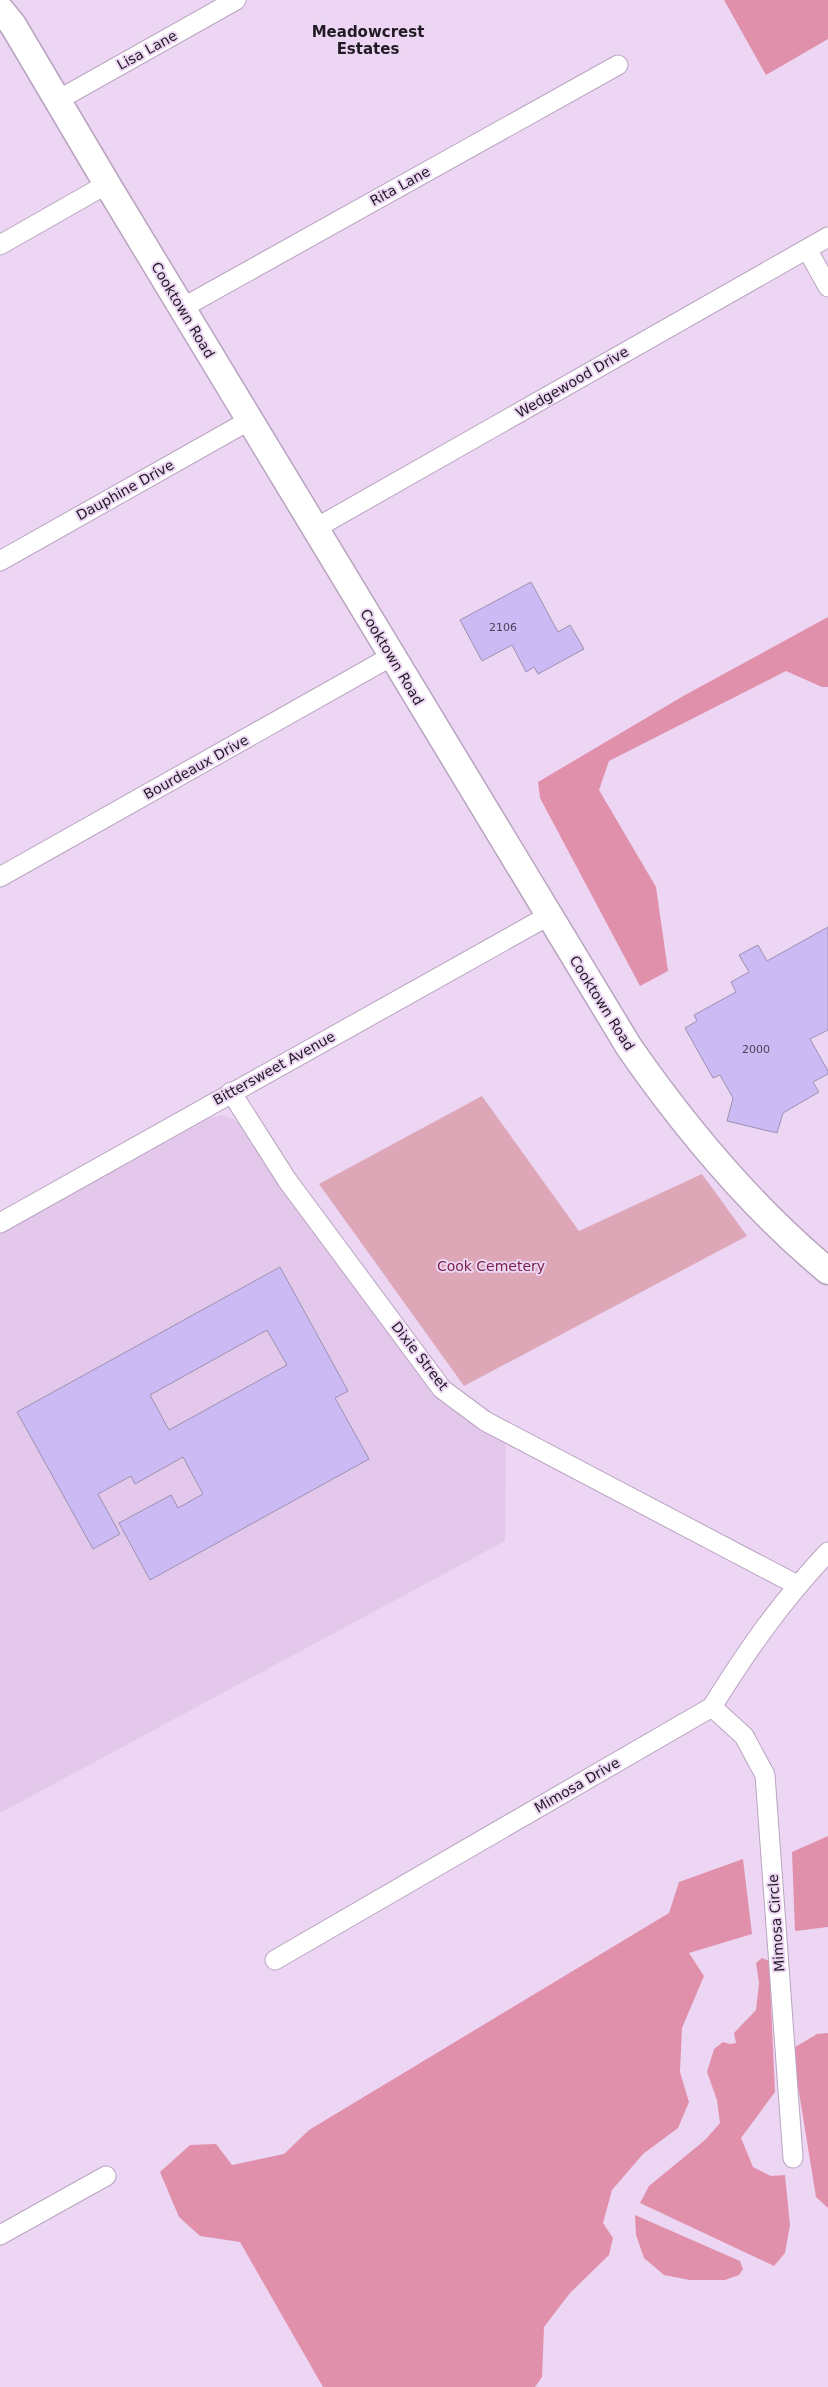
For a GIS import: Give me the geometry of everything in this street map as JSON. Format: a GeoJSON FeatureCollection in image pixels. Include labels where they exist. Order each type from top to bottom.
{"type":"FeatureCollection","features":[{"type":"Feature","properties":{"kind":"street","name":"Lisa Lane"},"geometry":{"type":"LineString","coordinates":[[58,100],[236,0]]}},
{"type":"Feature","properties":{"kind":"street","name":"Cooktown Road"},"geometry":{"type":"LineString","coordinates":[[0,9],[13,26],[58,100],[548,916],[629,1047],[663,1096],[720,1165],[803,1250],[828,1271]]}},
{"type":"Feature","properties":{"kind":"street","name":"Rita Lane"},"geometry":{"type":"LineString","coordinates":[[182,308],[618,65]]}},
{"type":"Feature","properties":{"kind":"street"},"geometry":{"type":"LineString","coordinates":[[0,245],[107,184]]}},
{"type":"Feature","properties":{"kind":"street","name":"Wedgewood Drive"},"geometry":{"type":"LineString","coordinates":[[316,528],[828,237]]}},
{"type":"Feature","properties":{"kind":"street"},"geometry":{"type":"LineString","coordinates":[[807,249],[828,287]]}},
{"type":"Feature","properties":{"kind":"street","name":"Dauphine Drive"},"geometry":{"type":"LineString","coordinates":[[0,561],[250,420]]}},
{"type":"Feature","properties":{"kind":"street","name":"Bourdeaux Drive"},"geometry":{"type":"LineString","coordinates":[[0,877],[392,656]]}},
{"type":"Feature","properties":{"kind":"street","name":"Bittersweet Avenue"},"geometry":{"type":"LineString","coordinates":[[0,1223],[548,916]]}},
{"type":"Feature","properties":{"kind":"street","name":"Dixie Street"},"geometry":{"type":"LineString","coordinates":[[231,1092],[287,1180],[442,1389],[485,1421],[797,1585]]}},
{"type":"Feature","properties":{"kind":"street","name":"Mimosa Drive"},"geometry":{"type":"LineString","coordinates":[[275,1960],[712,1707],[754,1640],[797,1585],[828,1552]]}},
{"type":"Feature","properties":{"kind":"street","name":"Mimosa Circle"},"geometry":{"type":"LineString","coordinates":[[712,1707],[744,1736],[765,1775],[792,2158]]}},
{"type":"Feature","properties":{"kind":"street"},"geometry":{"type":"LineString","coordinates":[[0,2235],[106,2176]]}},
{"type":"Feature","properties":{"kind":"shaded area"},"geometry":{"type":"Polygon","coordinates":[[[724,0],[828,0],[828,39],[766,75],[724,0]]]}},
{"type":"Feature","properties":{"kind":"shaded area"},"geometry":{"type":"Polygon","coordinates":[[[828,617],[828,687],[822,687],[786,671],[609,761],[599,790],[656,887],[668,971],[640,986],[540,798],[538,782],[685,695],[828,617]]]}},
{"type":"Feature","properties":{"kind":"shaded area"},"geometry":{"type":"Polygon","coordinates":[[[221,1115],[236,1120],[240,1125],[447,1406],[506,1439],[505,1541],[0,1813],[0,1231],[193,1122],[221,1115]]]}},
{"type":"Feature","properties":{"kind":"shaded area"},"geometry":{"type":"Polygon","coordinates":[[[828,1836],[828,1927],[795,1931],[792,1852],[828,1836]]]}},
{"type":"Feature","properties":{"kind":"shaded area"},"geometry":{"type":"Polygon","coordinates":[[[743,1859],[752,1934],[689,1953],[704,1976],[682,2028],[680,2072],[689,2102],[678,2128],[643,2154],[612,2190],[603,2223],[613,2238],[609,2255],[570,2293],[544,2327],[542,2377],[535,2387],[323,2387],[240,2242],[200,2236],[179,2217],[160,2172],[190,2145],[216,2144],[232,2165],[284,2154],[309,2130],[669,1913],[679,1882],[743,1859]]]}},
{"type":"Feature","properties":{"kind":"shaded area"},"geometry":{"type":"Polygon","coordinates":[[[762,1958],[769,1961],[775,2092],[741,2138],[753,2167],[771,2176],[785,2175],[790,2225],[785,2253],[774,2266],[640,2203],[649,2186],[705,2140],[720,2123],[717,2100],[707,2072],[714,2049],[723,2042],[736,2043],[734,2033],[756,2010],[759,1983],[756,1963],[762,1958]]]}},
{"type":"Feature","properties":{"kind":"shaded area"},"geometry":{"type":"Polygon","coordinates":[[[828,2033],[828,2208],[816,2197],[792,2049],[817,2034],[828,2033]]]}},
{"type":"Feature","properties":{"kind":"shaded area"},"geometry":{"type":"Polygon","coordinates":[[[635,2215],[740,2261],[743,2269],[739,2275],[725,2280],[690,2280],[664,2275],[644,2258],[636,2235],[635,2215]]]}},
{"type":"Feature","properties":{"kind":"green space","name":"Cook Cemetery"},"geometry":{"type":"Polygon","coordinates":[[[482,1096],[579,1231],[702,1174],[747,1236],[464,1386],[319,1184],[482,1096]]]}},
{"type":"Feature","properties":{"kind":"building"},"geometry":{"type":"Polygon","coordinates":[[[531,582],[558,632],[570,625],[584,649],[538,674],[534,667],[526,672],[512,645],[482,661],[460,620],[531,582]]]}},
{"type":"Feature","properties":{"kind":"building"},"geometry":{"type":"Polygon","coordinates":[[[828,927],[828,1030],[810,1039],[828,1071],[828,1074],[813,1082],[819,1092],[783,1113],[777,1133],[727,1121],[733,1098],[720,1075],[713,1078],[685,1028],[697,1021],[694,1015],[736,992],[731,982],[749,972],[739,955],[758,945],[767,961],[828,927]]]}},
{"type":"Feature","properties":{"kind":"building"},"geometry":{"type":"Polygon","coordinates":[[[280,1267],[348,1391],[335,1398],[369,1459],[150,1580],[119,1523],[171,1495],[178,1508],[203,1494],[183,1457],[135,1484],[131,1476],[98,1494],[120,1534],[93,1549],[17,1412],[280,1267]],[[267,1330],[150,1395],[169,1430],[287,1365],[267,1330]]]}},
{"type":"Feature","properties":{"kind":"district","name":"Meadowcrest Estates"},"geometry":{"type":"Point","coordinates":[368,40]}}]}
